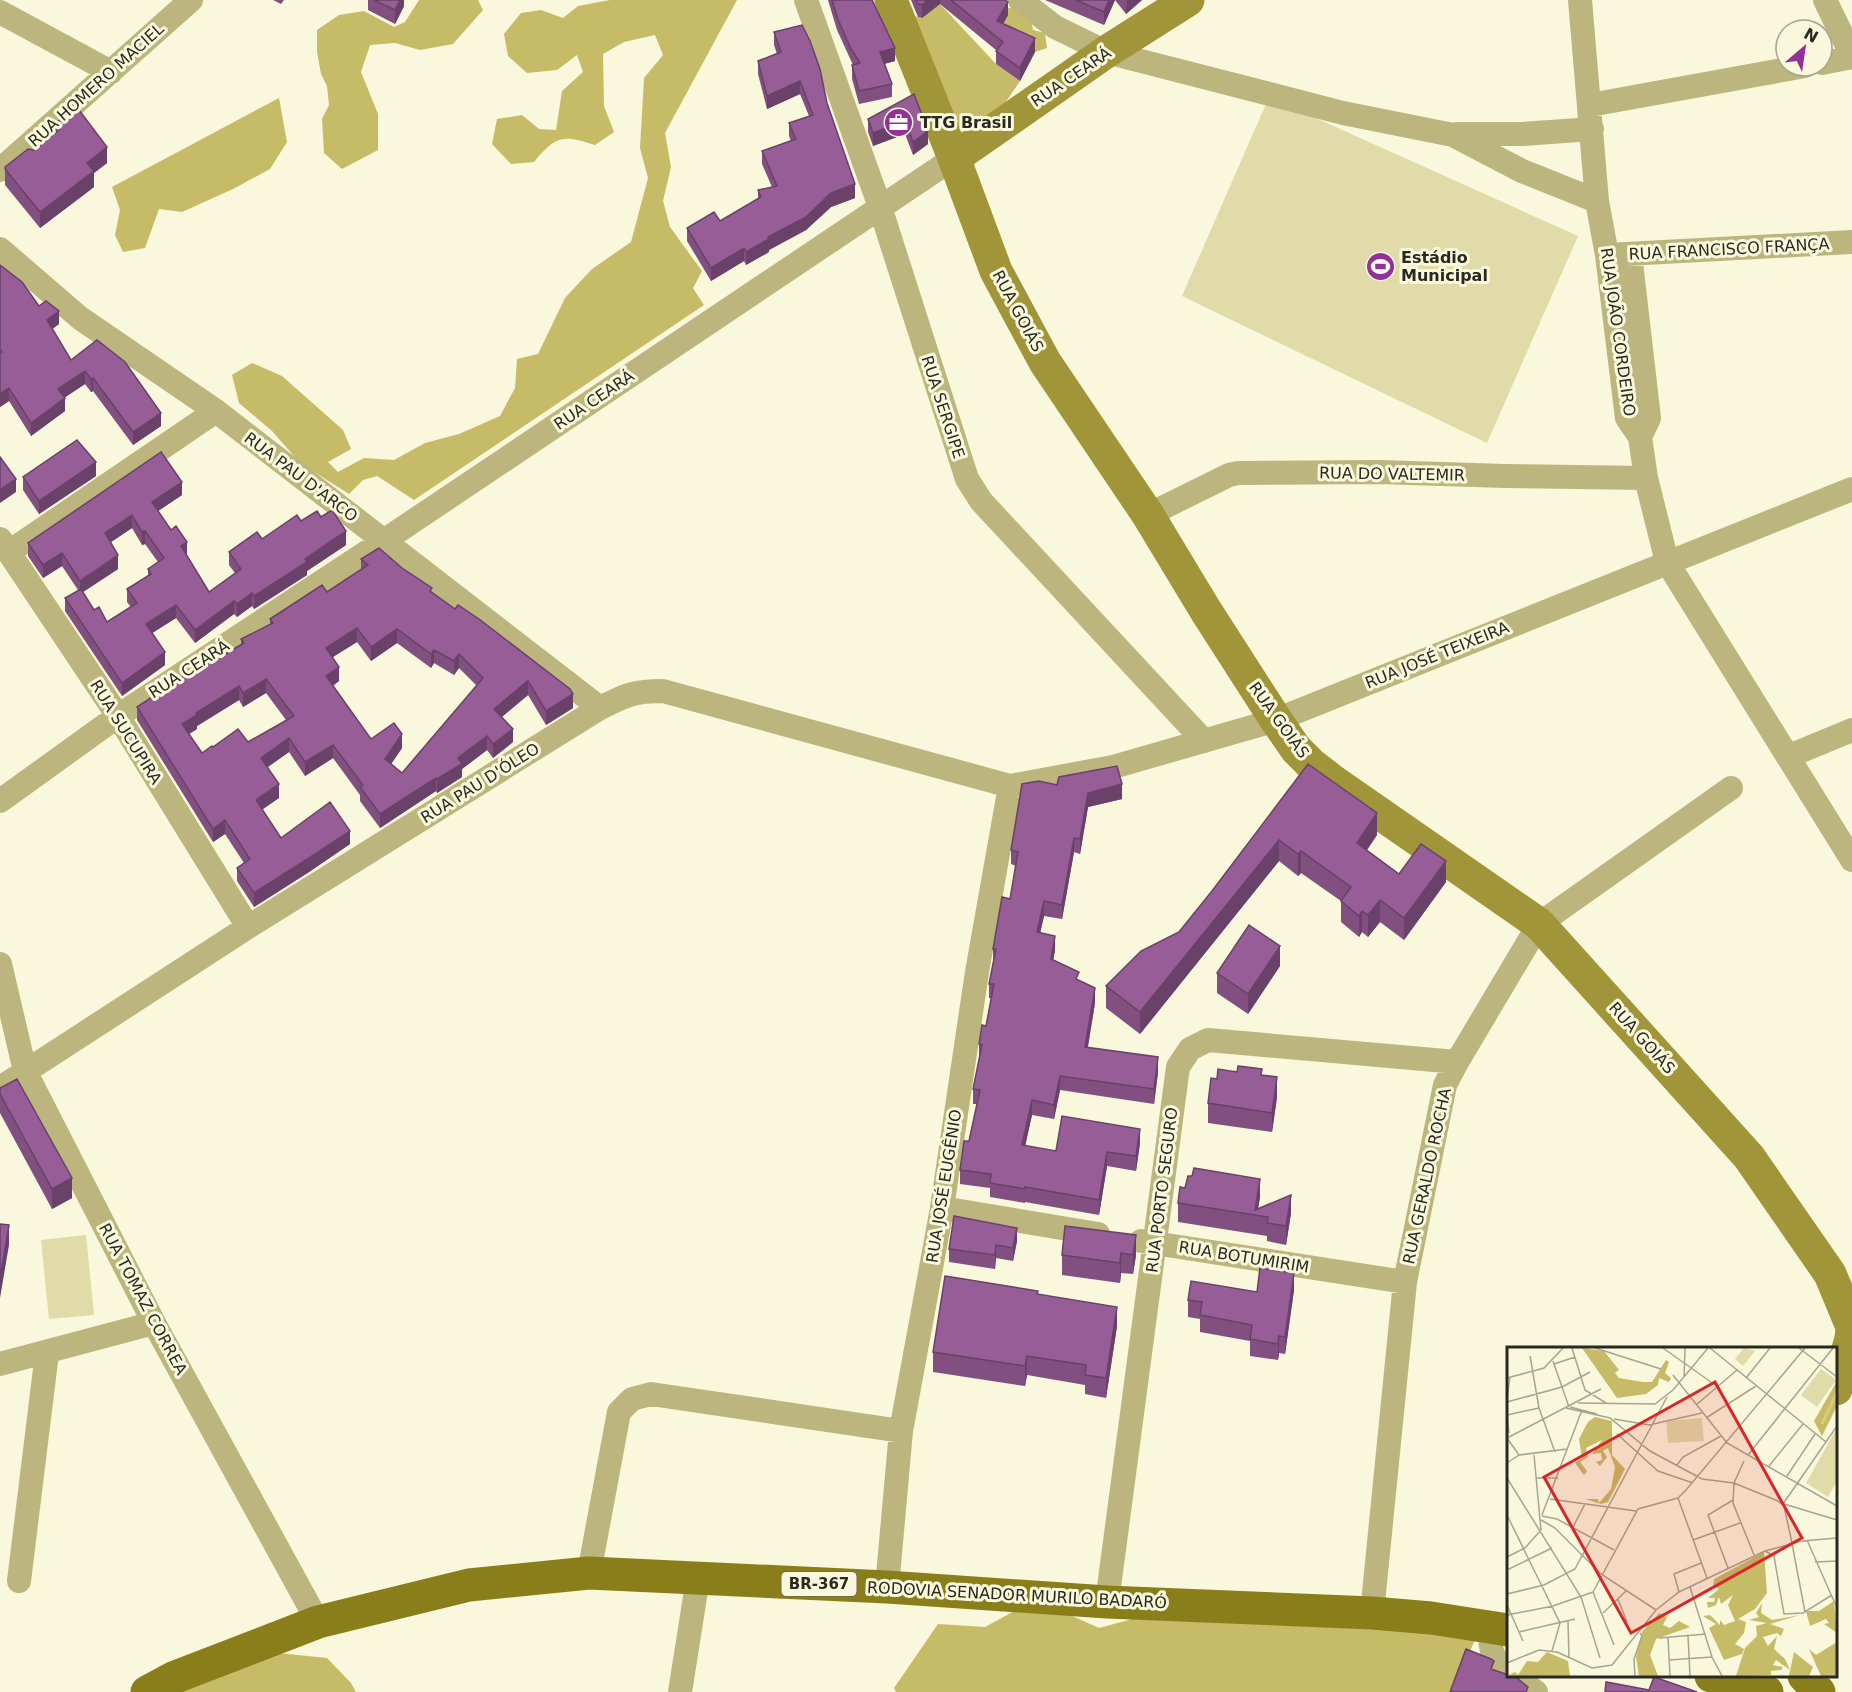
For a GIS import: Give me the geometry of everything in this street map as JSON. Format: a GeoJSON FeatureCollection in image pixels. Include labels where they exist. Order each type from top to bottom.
{"type":"FeatureCollection","features":[{"type":"Feature","properties":{"kind":"main road","name":"RODOVIA SENADOR MURILO BADARÓ"},"geometry":{"type":"LineString","coordinates":[[147,1692],[173,1678],[318,1622],[469,1585],[589,1574],[887,1587],[1107,1602],[1372,1613],[1431,1618],[1499,1628]]}},
{"type":"Feature","properties":{"kind":"main road"},"geometry":{"type":"LineString","coordinates":[[1716,1677],[1750,1684]]}},
{"type":"Feature","properties":{"kind":"main road"},"geometry":{"type":"LineString","coordinates":[[1805,1677],[1819,1692]]}},
{"type":"Feature","properties":{"kind":"street","name":"RUA HOMERO MACIEL"},"geometry":{"type":"LineString","coordinates":[[0,170],[191,0]]}},
{"type":"Feature","properties":{"kind":"street","name":"RUA SERGIPE"},"geometry":{"type":"LineString","coordinates":[[806,0],[880,207],[967,478],[981,501],[1204,741]]}},
{"type":"Feature","properties":{"kind":"street","name":"RUA GOIÁS"},"geometry":{"type":"LineString","coordinates":[[891,0],[996,270],[1020,317],[1045,362],[1148,515],[1206,611],[1296,749],[1311,764],[1334,781],[1539,924],[1749,1156],[1830,1274],[1852,1331]]}},
{"type":"Feature","properties":{"kind":"street"},"geometry":{"type":"LineString","coordinates":[[1020,0],[1055,27],[1106,52],[1343,113],[1453,135],[1522,134],[1592,129]]}},
{"type":"Feature","properties":{"kind":"street","name":"RUA CEARÁ"},"geometry":{"type":"LineString","coordinates":[[0,801],[117,716],[385,540],[954,158],[1106,52],[1188,0]]}},
{"type":"Feature","properties":{"kind":"street","name":"RUA JOÃO CORDEIRO"},"geometry":{"type":"LineString","coordinates":[[1580,0],[1597,201],[1618,254],[1627,418],[1640,437],[1646,478],[1667,562],[1852,860]]}},
{"type":"Feature","properties":{"kind":"street"},"geometry":{"type":"LineString","coordinates":[[1825,0],[1852,56],[1834,60]]}},
{"type":"Feature","properties":{"kind":"street"},"geometry":{"type":"LineString","coordinates":[[0,12],[111,72]]}},
{"type":"Feature","properties":{"kind":"street"},"geometry":{"type":"LineString","coordinates":[[1590,105],[1774,72]]}},
{"type":"Feature","properties":{"kind":"street"},"geometry":{"type":"LineString","coordinates":[[1453,135],[1522,171],[1597,201]]}},
{"type":"Feature","properties":{"kind":"street","name":"RUA FRANCISCO FRANÇA"},"geometry":{"type":"LineString","coordinates":[[1618,254],[1852,242]]}},
{"type":"Feature","properties":{"kind":"street","name":"RUA PAU D'ARCO"},"geometry":{"type":"LineString","coordinates":[[0,249],[80,318],[216,411],[600,708]]}},
{"type":"Feature","properties":{"kind":"street"},"geometry":{"type":"LineString","coordinates":[[5,545],[216,411]]}},
{"type":"Feature","properties":{"kind":"street","name":"RUA DO VALTEMIR"},"geometry":{"type":"LineString","coordinates":[[1148,515],[1229,475],[1238,473],[1378,472],[1646,478]]}},
{"type":"Feature","properties":{"kind":"street","name":"RUA JOSÉ TEIXEIRA"},"geometry":{"type":"LineString","coordinates":[[1010,786],[1113,767],[1276,720],[1852,489]]}},
{"type":"Feature","properties":{"kind":"street","name":"RUA SUCUPIRA"},"geometry":{"type":"LineString","coordinates":[[5,545],[117,716],[248,927]]}},
{"type":"Feature","properties":{"kind":"street","name":"RUA PAU D'ÓLEO"},"geometry":{"type":"LineString","coordinates":[[0,1088],[248,927],[600,708],[628,694],[663,691],[1010,786]]}},
{"type":"Feature","properties":{"kind":"street"},"geometry":{"type":"LineString","coordinates":[[1789,756],[1852,730]]}},
{"type":"Feature","properties":{"kind":"street","name":"RUA JOSÉ EUGÊNIO"},"geometry":{"type":"LineString","coordinates":[[887,1587],[901,1431],[942,1208],[977,972],[1010,786]]}},
{"type":"Feature","properties":{"kind":"street","name":"RUA GERALDO ROCHA"},"geometry":{"type":"LineString","coordinates":[[1372,1613],[1405,1282],[1445,1085],[1539,924],[1731,788]]}},
{"type":"Feature","properties":{"kind":"street","name":"RUA TOMAZ CORREA"},"geometry":{"type":"LineString","coordinates":[[0,964],[25,1071],[154,1323],[318,1622]]}},
{"type":"Feature","properties":{"kind":"street","name":"RUA PORTO SEGURO"},"geometry":{"type":"LineString","coordinates":[[1107,1602],[1178,1067],[1190,1048],[1208,1040],[1457,1062]]}},
{"type":"Feature","properties":{"kind":"street","name":"RUA BOTUMIRIM"},"geometry":{"type":"LineString","coordinates":[[942,1208],[1155,1244],[1405,1282]]}},
{"type":"Feature","properties":{"kind":"street"},"geometry":{"type":"LineString","coordinates":[[0,1364],[154,1323]]}},
{"type":"Feature","properties":{"kind":"street"},"geometry":{"type":"LineString","coordinates":[[1837,1385],[1852,1331]]}},
{"type":"Feature","properties":{"kind":"street"},"geometry":{"type":"LineString","coordinates":[[19,1581],[47,1353]]}},
{"type":"Feature","properties":{"kind":"street"},"geometry":{"type":"LineString","coordinates":[[589,1574],[619,1412],[632,1399],[651,1394],[901,1431]]}},
{"type":"Feature","properties":{"kind":"street"},"geometry":{"type":"LineString","coordinates":[[680,1692],[698,1578]]}},
{"type":"Feature","properties":{"kind":"street"},"geometry":{"type":"LineString","coordinates":[[1499,1628],[1491,1650],[1493,1657],[1507,1670]]}},
{"type":"Feature","properties":{"kind":"street"},"geometry":{"type":"LineString","coordinates":[[1516,1677],[1536,1692]]}},
{"type":"Feature","properties":{"kind":"shaded area"},"geometry":{"type":"Polygon","coordinates":[[[419,0],[478,0],[483,10],[453,44],[420,50],[395,43],[370,45],[361,72],[378,114],[378,150],[342,169],[324,153],[322,119],[329,105],[327,86],[321,74],[317,52],[317,30],[339,15],[364,11],[394,27],[405,22],[419,0]]]}},
{"type":"Feature","properties":{"kind":"shaded area"},"geometry":{"type":"Polygon","coordinates":[[[610,0],[737,0],[665,133],[671,167],[663,201],[670,227],[702,271],[693,288],[704,305],[414,500],[377,476],[363,480],[349,494],[300,463],[272,431],[239,403],[232,375],[252,363],[282,376],[343,430],[351,449],[328,462],[338,472],[364,458],[394,460],[425,443],[459,434],[500,416],[515,388],[517,359],[538,354],[565,298],[592,269],[631,242],[648,178],[640,148],[644,78],[663,55],[655,35],[624,42],[603,54],[604,106],[614,132],[595,145],[575,139],[560,140],[548,147],[534,162],[511,164],[492,144],[497,119],[522,115],[539,129],[556,130],[562,91],[583,72],[577,55],[557,70],[527,73],[508,56],[504,34],[521,13],[541,10],[563,18],[578,6],[610,0]]]}},
{"type":"Feature","properties":{"kind":"shaded area"},"geometry":{"type":"Polygon","coordinates":[[[940,4],[996,64],[1020,81],[1001,109],[950,136],[903,13],[922,18],[940,4]]]}},
{"type":"Feature","properties":{"kind":"shaded area"},"geometry":{"type":"Polygon","coordinates":[[[1013,7],[1031,18],[1033,30],[1045,33],[1047,48],[1035,52],[1013,42],[999,30],[1002,10],[1013,7]]]}},
{"type":"Feature","properties":{"kind":"shaded area","name":"Estádio Municipal"},"geometry":{"type":"Polygon","coordinates":[[[1269,97],[1578,236],[1487,443],[1182,296],[1269,97]]]}},
{"type":"Feature","properties":{"kind":"shaded area"},"geometry":{"type":"Polygon","coordinates":[[[279,98],[287,142],[270,169],[182,212],[159,209],[145,248],[123,252],[115,235],[120,210],[112,187],[279,98]]]}},
{"type":"Feature","properties":{"kind":"shaded area"},"geometry":{"type":"Polygon","coordinates":[[[86,1235],[94,1315],[49,1319],[41,1240],[86,1235]]]}},
{"type":"Feature","properties":{"kind":"shaded area"},"geometry":{"type":"Polygon","coordinates":[[[1018,1609],[1059,1610],[1099,1628],[1151,1614],[1382,1627],[1476,1638],[1451,1692],[896,1692],[894,1688],[938,1624],[985,1627],[1018,1609]]]}},
{"type":"Feature","properties":{"kind":"shaded area"},"geometry":{"type":"Polygon","coordinates":[[[278,1653],[327,1658],[351,1683],[356,1692],[179,1692],[278,1653]]]}},
{"type":"Feature","properties":{"kind":"building"},"geometry":{"type":"Polygon","coordinates":[[[374,0],[400,0],[395,10],[374,0]]]}},
{"type":"Feature","properties":{"kind":"building"},"geometry":{"type":"Polygon","coordinates":[[[832,0],[872,0],[895,48],[880,52],[892,84],[859,91],[852,65],[860,63],[850,47],[832,0]]]}},
{"type":"Feature","properties":{"kind":"building"},"geometry":{"type":"Polygon","coordinates":[[[916,0],[928,0],[922,5],[916,0]]]}},
{"type":"Feature","properties":{"kind":"building"},"geometry":{"type":"Polygon","coordinates":[[[951,0],[1006,0],[1008,2],[997,21],[1035,38],[1020,68],[996,51],[1003,42],[951,0]]]}},
{"type":"Feature","properties":{"kind":"building"},"geometry":{"type":"Polygon","coordinates":[[[1076,0],[1109,0],[1104,12],[1076,0]]]}},
{"type":"Feature","properties":{"kind":"building"},"geometry":{"type":"Polygon","coordinates":[[[802,25],[820,69],[827,103],[855,184],[831,193],[806,217],[768,237],[769,239],[746,252],[744,248],[711,268],[687,228],[714,212],[720,221],[761,197],[758,190],[777,186],[762,151],[796,139],[789,123],[813,115],[800,81],[767,96],[758,61],[781,52],[774,32],[802,25]]]}},
{"type":"Feature","properties":{"kind":"building"},"geometry":{"type":"Polygon","coordinates":[[[914,94],[928,131],[913,142],[905,121],[873,133],[868,119],[914,94]]]}},
{"type":"Feature","properties":{"kind":"building"},"geometry":{"type":"Polygon","coordinates":[[[76,106],[107,147],[87,163],[94,171],[40,212],[5,167],[28,149],[34,150],[60,129],[55,124],[76,106]]]}},
{"type":"Feature","properties":{"kind":"building"},"geometry":{"type":"Polygon","coordinates":[[[0,265],[22,282],[39,306],[46,301],[59,311],[47,320],[71,360],[97,340],[125,362],[161,413],[133,432],[93,378],[91,379],[85,371],[58,389],[65,398],[31,423],[9,388],[0,394],[0,354],[2,352],[0,349],[0,265]]]}},
{"type":"Feature","properties":{"kind":"building"},"geometry":{"type":"Polygon","coordinates":[[[77,440],[96,462],[39,501],[23,477],[77,440]]]}},
{"type":"Feature","properties":{"kind":"building"},"geometry":{"type":"Polygon","coordinates":[[[161,452],[182,482],[152,502],[171,530],[176,526],[187,542],[181,546],[209,592],[241,569],[229,552],[257,532],[262,539],[297,515],[301,521],[317,511],[321,517],[332,510],[346,531],[305,559],[307,562],[254,596],[252,593],[237,604],[234,601],[195,630],[176,605],[146,624],[165,652],[122,683],[65,598],[81,589],[94,610],[99,607],[107,622],[137,603],[127,589],[151,574],[148,569],[164,558],[145,531],[142,532],[132,515],[105,533],[118,555],[80,581],[62,553],[43,565],[28,543],[161,452]]]}},
{"type":"Feature","properties":{"kind":"building"},"geometry":{"type":"Polygon","coordinates":[[[0,457],[16,479],[0,490],[0,457]]]}},
{"type":"Feature","properties":{"kind":"building"},"geometry":{"type":"Polygon","coordinates":[[[379,548],[402,568],[432,588],[430,591],[455,609],[458,605],[479,619],[570,689],[573,694],[546,711],[528,681],[494,709],[513,729],[493,744],[487,736],[458,758],[462,764],[380,814],[360,787],[363,785],[333,745],[305,762],[289,738],[261,758],[279,784],[256,800],[281,838],[330,802],[350,831],[254,893],[237,868],[250,859],[225,820],[213,829],[137,707],[208,660],[211,663],[244,643],[241,639],[273,623],[270,619],[322,585],[327,592],[368,565],[361,559],[379,548]],[[357,628],[326,648],[339,667],[326,676],[371,739],[394,723],[402,734],[385,759],[402,773],[483,678],[459,654],[454,661],[434,650],[431,654],[397,629],[371,647],[357,628]],[[266,679],[243,693],[239,686],[182,724],[202,753],[238,729],[248,742],[294,716],[266,679]]]}},
{"type":"Feature","properties":{"kind":"building"},"geometry":{"type":"Polygon","coordinates":[[[1308,764],[1377,813],[1357,843],[1399,874],[1421,844],[1446,861],[1404,918],[1380,900],[1368,915],[1362,911],[1359,916],[1341,901],[1351,887],[1301,851],[1298,854],[1279,840],[1140,1012],[1106,986],[1141,951],[1179,932],[1308,764]]]}},
{"type":"Feature","properties":{"kind":"building"},"geometry":{"type":"Polygon","coordinates":[[[1117,766],[1122,784],[1088,793],[1080,839],[1074,838],[1062,905],[1044,901],[1037,932],[1055,936],[1051,959],[1079,972],[1076,979],[1095,988],[1085,1047],[1158,1057],[1154,1089],[1060,1076],[1054,1105],[1032,1100],[1022,1145],[1056,1151],[1062,1116],[1140,1129],[1136,1156],[1107,1152],[1099,1200],[990,1183],[991,1174],[960,1170],[964,1141],[969,1141],[980,1090],[973,1089],[982,1045],[979,1044],[982,1025],[986,1026],[994,984],[989,984],[1002,897],[1010,899],[1018,852],[1011,850],[1022,784],[1039,781],[1057,785],[1059,777],[1117,766]]]}},
{"type":"Feature","properties":{"kind":"building"},"geometry":{"type":"Polygon","coordinates":[[[1249,925],[1280,946],[1248,994],[1217,973],[1249,925]]]}},
{"type":"Feature","properties":{"kind":"building"},"geometry":{"type":"Polygon","coordinates":[[[1238,1066],[1262,1069],[1261,1075],[1277,1077],[1272,1113],[1208,1103],[1211,1078],[1217,1079],[1218,1069],[1237,1072],[1238,1066]]]}},
{"type":"Feature","properties":{"kind":"building"},"geometry":{"type":"Polygon","coordinates":[[[17,1079],[72,1178],[52,1189],[0,1094],[0,1088],[17,1079]]]}},
{"type":"Feature","properties":{"kind":"building"},"geometry":{"type":"Polygon","coordinates":[[[1194,1168],[1260,1179],[1255,1210],[1291,1195],[1286,1226],[1267,1223],[1268,1217],[1178,1203],[1180,1187],[1185,1188],[1188,1176],[1192,1176],[1194,1168]]]}},
{"type":"Feature","properties":{"kind":"building"},"geometry":{"type":"Polygon","coordinates":[[[954,1216],[1017,1228],[1013,1248],[996,1245],[995,1255],[949,1249],[954,1216]]]}},
{"type":"Feature","properties":{"kind":"building"},"geometry":{"type":"Polygon","coordinates":[[[0,1224],[9,1225],[0,1279],[0,1224]]]}},
{"type":"Feature","properties":{"kind":"building"},"geometry":{"type":"Polygon","coordinates":[[[1065,1226],[1136,1235],[1133,1255],[1121,1253],[1120,1263],[1062,1255],[1065,1226]]]}},
{"type":"Feature","properties":{"kind":"building"},"geometry":{"type":"Polygon","coordinates":[[[1260,1268],[1294,1273],[1285,1337],[1279,1336],[1278,1344],[1250,1339],[1252,1325],[1200,1315],[1202,1302],[1188,1300],[1191,1281],[1257,1292],[1260,1268]]]}},
{"type":"Feature","properties":{"kind":"building"},"geometry":{"type":"Polygon","coordinates":[[[945,1276],[1117,1307],[1106,1378],[1085,1375],[1086,1365],[1027,1356],[1025,1366],[933,1352],[945,1276]]]}},
{"type":"Feature","properties":{"kind":"building"},"geometry":{"type":"Polygon","coordinates":[[[1466,1649],[1491,1659],[1494,1661],[1491,1669],[1507,1675],[1507,1677],[1517,1678],[1528,1687],[1526,1692],[1450,1692],[1466,1649]]]}},
{"type":"Feature","properties":{"kind":"building"},"geometry":{"type":"Polygon","coordinates":[[[1654,1677],[1697,1692],[1605,1692],[1606,1682],[1649,1690],[1654,1677]]]}},
{"type":"Feature","properties":{"kind":"place","name":"TTG Brasil"},"geometry":{"type":"Point","coordinates":[899,122]}},
{"type":"Feature","properties":{"kind":"place","name":"Estádio Municipal"},"geometry":{"type":"Point","coordinates":[1380,266]}}]}
